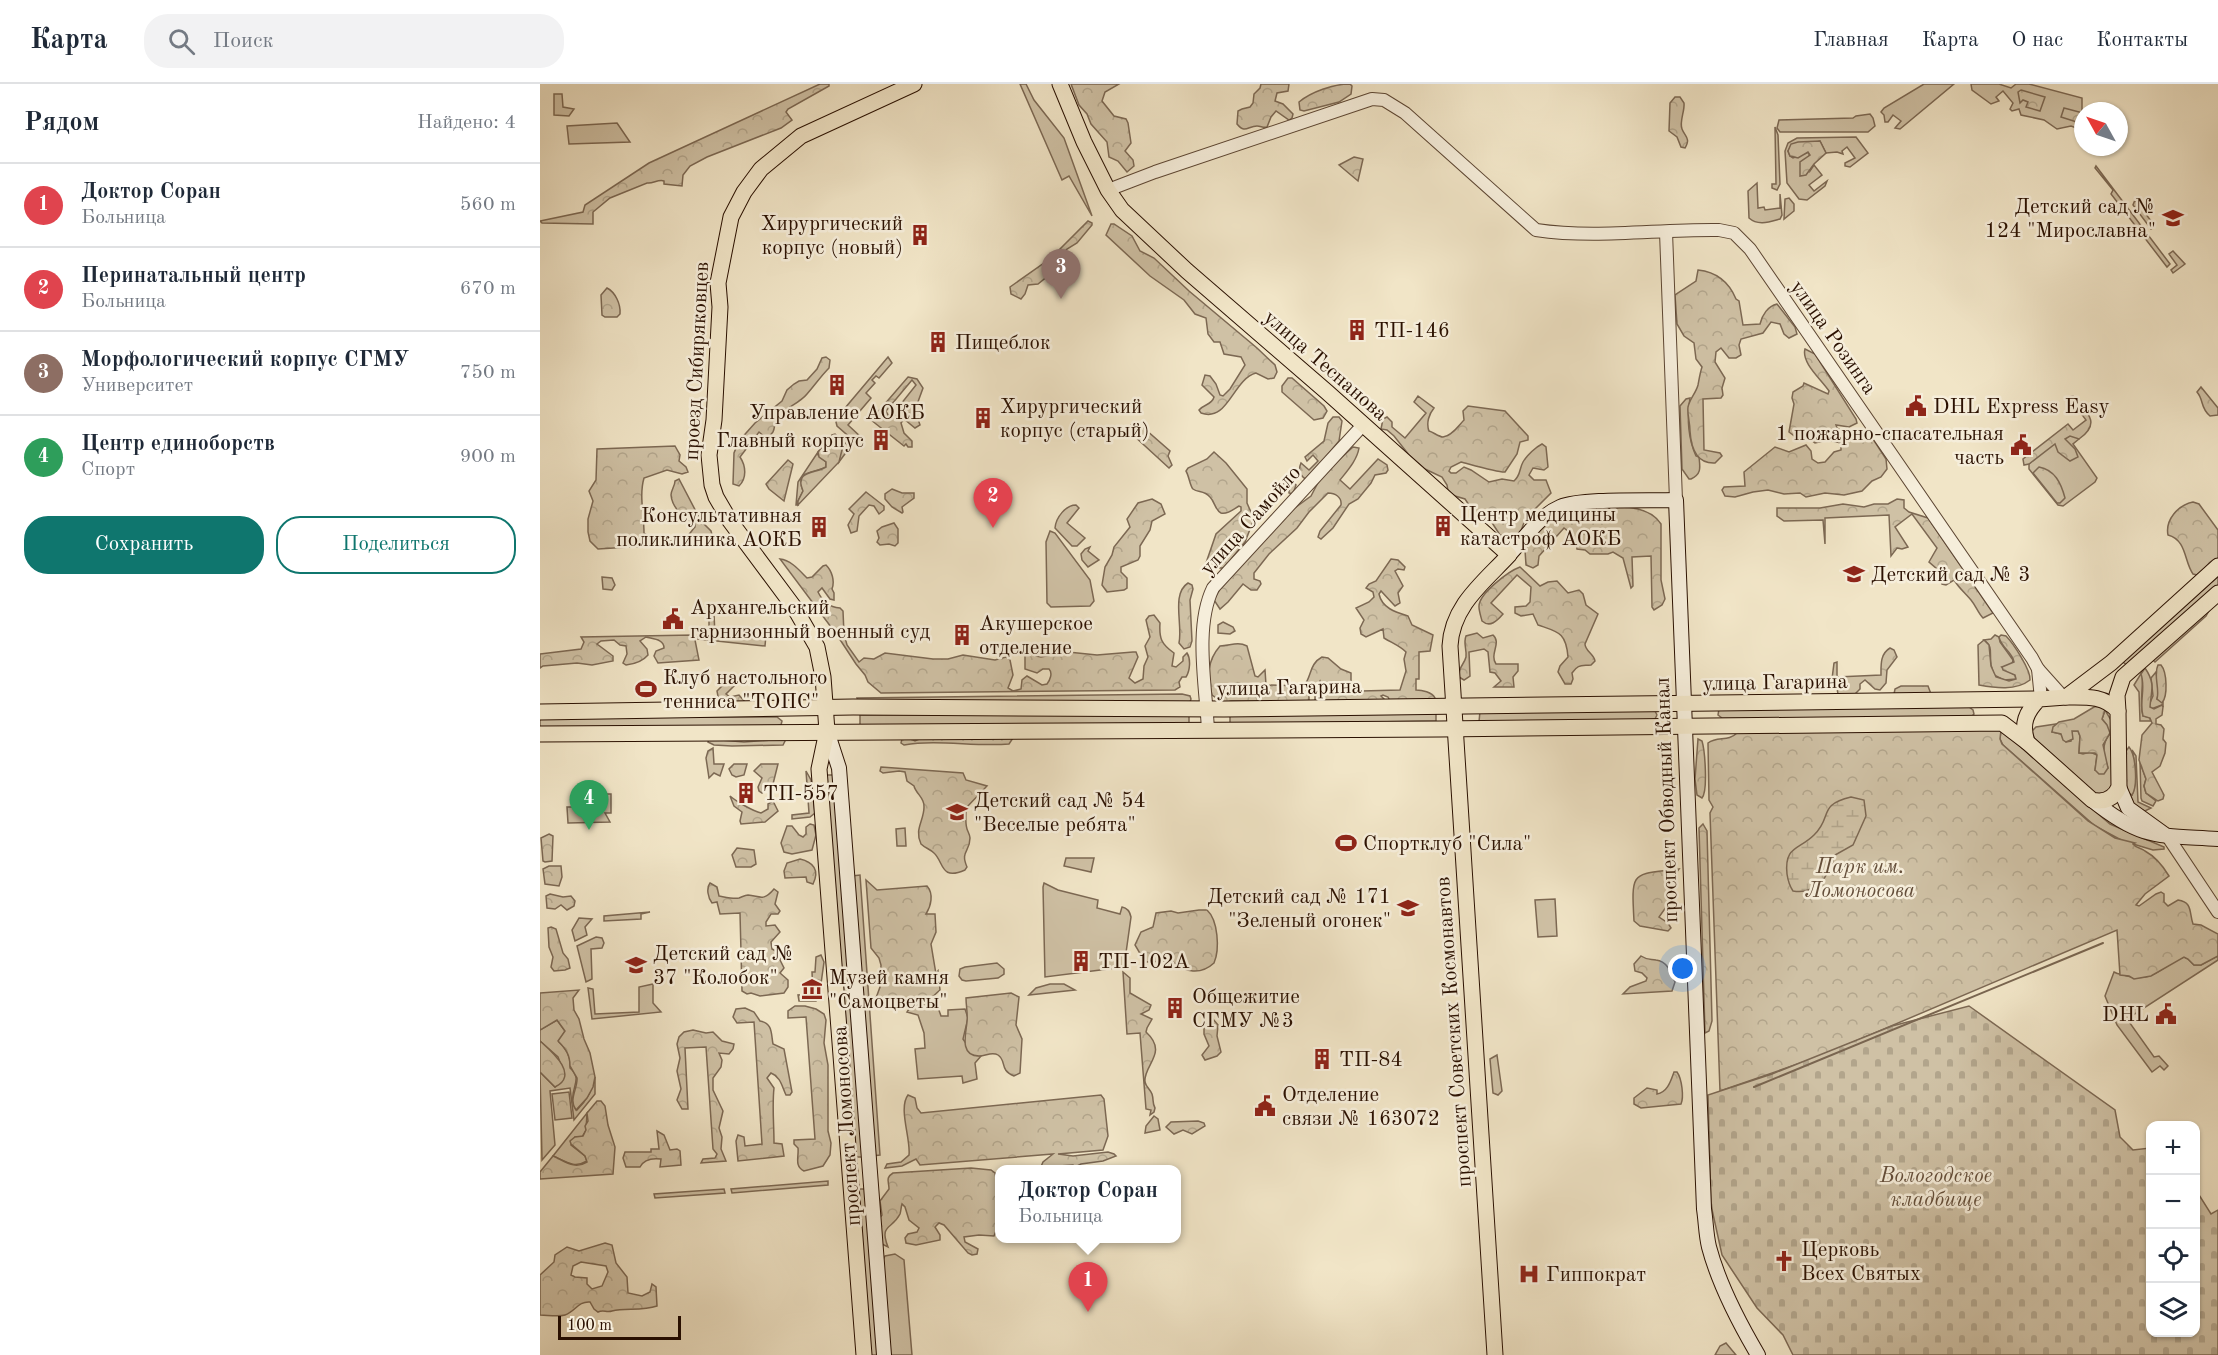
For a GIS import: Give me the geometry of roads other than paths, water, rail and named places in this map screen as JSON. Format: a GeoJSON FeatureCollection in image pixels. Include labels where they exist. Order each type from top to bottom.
{"type":"FeatureCollection","features":[{"type":"Feature","properties":{"kind":"main road","name":"проезд Сибиряковцев"},"geometry":{"type":"LineString","coordinates":[[827,731],[822,666],[814,639],[789,599],[730,521],[716,498],[712,484],[709,455],[714,420],[720,307],[717,283],[731,217],[744,192],[761,170],[801,136],[914,84]]}},
{"type":"Feature","properties":{"kind":"main road"},"geometry":{"type":"LineString","coordinates":[[1060,84],[1084,142],[1108,190]]}},
{"type":"Feature","properties":{"kind":"main road","name":"улица Теснанова"},"geometry":{"type":"LineString","coordinates":[[1108,190],[1117,205],[1187,271],[1509,555]]}},
{"type":"Feature","properties":{"kind":"main road"},"geometry":{"type":"LineString","coordinates":[[1509,555],[1539,522],[1560,507],[1593,502],[1676,500]]}},
{"type":"Feature","properties":{"kind":"main road","name":"проспект Обводный Канал"},"geometry":{"type":"LineString","coordinates":[[1676,500],[1704,1209],[1709,1246],[1721,1282],[1740,1324],[1758,1355]]}},
{"type":"Feature","properties":{"kind":"main road","name":"проспект Советских Космонавтов"},"geometry":{"type":"LineString","coordinates":[[1495,1355],[1450,646],[1453,623],[1463,606],[1509,555]]}},
{"type":"Feature","properties":{"kind":"main road"},"geometry":{"type":"LineString","coordinates":[[2065,698],[2111,663],[2218,566]]}},
{"type":"Feature","properties":{"kind":"main road"},"geometry":{"type":"LineString","coordinates":[[2168,837],[2128,808],[2119,787],[2117,695],[2123,677],[2218,593]]}},
{"type":"Feature","properties":{"kind":"main road","name":"улица Гагарина"},"geometry":{"type":"LineString","coordinates":[[540,712],[826,708],[1207,709],[1684,705],[2065,698],[2097,698],[2107,702],[2118,711]]}},
{"type":"Feature","properties":{"kind":"main road"},"geometry":{"type":"LineString","coordinates":[[2027,742],[2024,730],[2025,719],[2030,709],[2040,699]]}},
{"type":"Feature","properties":{"kind":"main road","name":"улица Гагарина"},"geometry":{"type":"LineString","coordinates":[[540,734],[2002,723],[2027,742],[2092,800]]}},
{"type":"Feature","properties":{"kind":"main road","name":"проспект Ломоносова"},"geometry":{"type":"LineString","coordinates":[[827,731],[819,769],[864,1355]]}},
{"type":"Feature","properties":{"kind":"main road","name":"проспект Ломоносова"},"geometry":{"type":"LineString","coordinates":[[827,731],[839,768],[884,1355]]}},
{"type":"Feature","properties":{"kind":"main road"},"geometry":{"type":"LineString","coordinates":[[2092,800],[2101,802],[2108,799],[2119,787]]}},
{"type":"Feature","properties":{"kind":"main road"},"geometry":{"type":"LineString","coordinates":[[2092,800],[2131,827],[2152,834],[2218,839]]}},
{"type":"Feature","properties":{"kind":"street"},"geometry":{"type":"LineString","coordinates":[[1108,190],[1372,99],[1384,100],[1413,120],[1536,230],[1553,233],[1666,232]]}},
{"type":"Feature","properties":{"kind":"street","name":"улица Розинга"},"geometry":{"type":"LineString","coordinates":[[1666,232],[1731,231],[1750,249],[2038,669],[2065,698]]}},
{"type":"Feature","properties":{"kind":"street","name":"проспект Обводный Канал"},"geometry":{"type":"LineString","coordinates":[[1666,232],[1676,500]]}},
{"type":"Feature","properties":{"kind":"street","name":"улица Самойло"},"geometry":{"type":"LineString","coordinates":[[1208,730],[1203,628],[1206,604],[1213,588],[1363,425]]}},
{"type":"Feature","properties":{"kind":"street"},"geometry":{"type":"LineString","coordinates":[[2038,669],[2040,699]]}},
{"type":"Feature","properties":{"kind":"street"},"geometry":{"type":"LineString","coordinates":[[2168,837],[2218,912]]}},
{"type":"Feature","properties":{"kind":"waterway"},"geometry":{"type":"LineString","coordinates":[[1754,1087],[2103,943]]}},
{"type":"Feature","properties":{"kind":"place","name":"Детский сад № 124 \"Мирославна\""},"geometry":{"type":"Point","coordinates":[2173,218]}},
{"type":"Feature","properties":{"kind":"place","name":"Хирургический корпус (новый)"},"geometry":{"type":"Point","coordinates":[920,235]}},
{"type":"Feature","properties":{"kind":"place","name":"Морфологический корпус СГМУ"},"geometry":{"type":"Point","coordinates":[1061,299]}},
{"type":"Feature","properties":{"kind":"place","name":"ТП-146"},"geometry":{"type":"Point","coordinates":[1357,330]}},
{"type":"Feature","properties":{"kind":"place","name":"Пищеблок"},"geometry":{"type":"Point","coordinates":[938,342]}},
{"type":"Feature","properties":{"kind":"place","name":"Управление АОКБ"},"geometry":{"type":"Point","coordinates":[837,385]}},
{"type":"Feature","properties":{"kind":"place","name":"DHL Express Easy"},"geometry":{"type":"Point","coordinates":[1916,406]}},
{"type":"Feature","properties":{"kind":"place","name":"Хирургический корпус (старый)"},"geometry":{"type":"Point","coordinates":[983,418]}},
{"type":"Feature","properties":{"kind":"place","name":"Главный корпус"},"geometry":{"type":"Point","coordinates":[881,440]}},
{"type":"Feature","properties":{"kind":"place","name":"1 пожарно-спасательная часть"},"geometry":{"type":"Point","coordinates":[2021,445]}},
{"type":"Feature","properties":{"kind":"place","name":"Центр медицины катастроф АОКБ"},"geometry":{"type":"Point","coordinates":[1443,526]}},
{"type":"Feature","properties":{"kind":"place","name":"Консультативная поликлиника АОКБ"},"geometry":{"type":"Point","coordinates":[819,527]}},
{"type":"Feature","properties":{"kind":"place","name":"Перинатальный центр"},"geometry":{"type":"Point","coordinates":[993,528]}},
{"type":"Feature","properties":{"kind":"place","name":"Детский сад № 3"},"geometry":{"type":"Point","coordinates":[1854,574]}},
{"type":"Feature","properties":{"kind":"place","name":"Архангельский гарнизонный военный суд"},"geometry":{"type":"Point","coordinates":[673,619]}},
{"type":"Feature","properties":{"kind":"place","name":"Акушерское отделение"},"geometry":{"type":"Point","coordinates":[962,635]}},
{"type":"Feature","properties":{"kind":"place","name":"Клуб настольного тенниса \"ТОПС\""},"geometry":{"type":"Point","coordinates":[646,689]}},
{"type":"Feature","properties":{"kind":"place","name":"ТП-557"},"geometry":{"type":"Point","coordinates":[746,793]}},
{"type":"Feature","properties":{"kind":"place","name":"Детский сад № 54 \"Веселые ребята\""},"geometry":{"type":"Point","coordinates":[957,812]}},
{"type":"Feature","properties":{"kind":"place","name":"Центр единоборств"},"geometry":{"type":"Point","coordinates":[589,830]}},
{"type":"Feature","properties":{"kind":"place","name":"Спортклуб \"Сила\""},"geometry":{"type":"Point","coordinates":[1346,843]}},
{"type":"Feature","properties":{"kind":"place","name":"Детский сад № 171 \"Зеленый огонек\""},"geometry":{"type":"Point","coordinates":[1408,908]}},
{"type":"Feature","properties":{"kind":"place","name":"ТП-102А"},"geometry":{"type":"Point","coordinates":[1081,961]}},
{"type":"Feature","properties":{"kind":"place","name":"Детский сад № 37 \"Колобок\""},"geometry":{"type":"Point","coordinates":[636,965]}},
{"type":"Feature","properties":{"kind":"place","name":"Музей камня \"Самоцветы\""},"geometry":{"type":"Point","coordinates":[812,989]}},
{"type":"Feature","properties":{"kind":"place","name":"Общежитие СГМУ №3"},"geometry":{"type":"Point","coordinates":[1175,1008]}},
{"type":"Feature","properties":{"kind":"place","name":"DHL"},"geometry":{"type":"Point","coordinates":[2166,1014]}},
{"type":"Feature","properties":{"kind":"place","name":"ТП-84"},"geometry":{"type":"Point","coordinates":[1322,1059]}},
{"type":"Feature","properties":{"kind":"place","name":"Отделение связи № 163072"},"geometry":{"type":"Point","coordinates":[1265,1106]}},
{"type":"Feature","properties":{"kind":"place","name":"Церковь Всех Святых"},"geometry":{"type":"Point","coordinates":[1784,1261]}},
{"type":"Feature","properties":{"kind":"place","name":"Гиппократ"},"geometry":{"type":"Point","coordinates":[1529,1274]}},
{"type":"Feature","properties":{"kind":"place","name":"Доктор Соран"},"geometry":{"type":"Point","coordinates":[1088,1312]}},
{"type":"Feature","properties":{"kind":"park label","name":"Парк им. Ломоносова"},"geometry":{"type":"Point","coordinates":[1860,878]}},
{"type":"Feature","properties":{"kind":"park label","name":"Вологодское кладбище"},"geometry":{"type":"Point","coordinates":[1936,1187]}}]}
